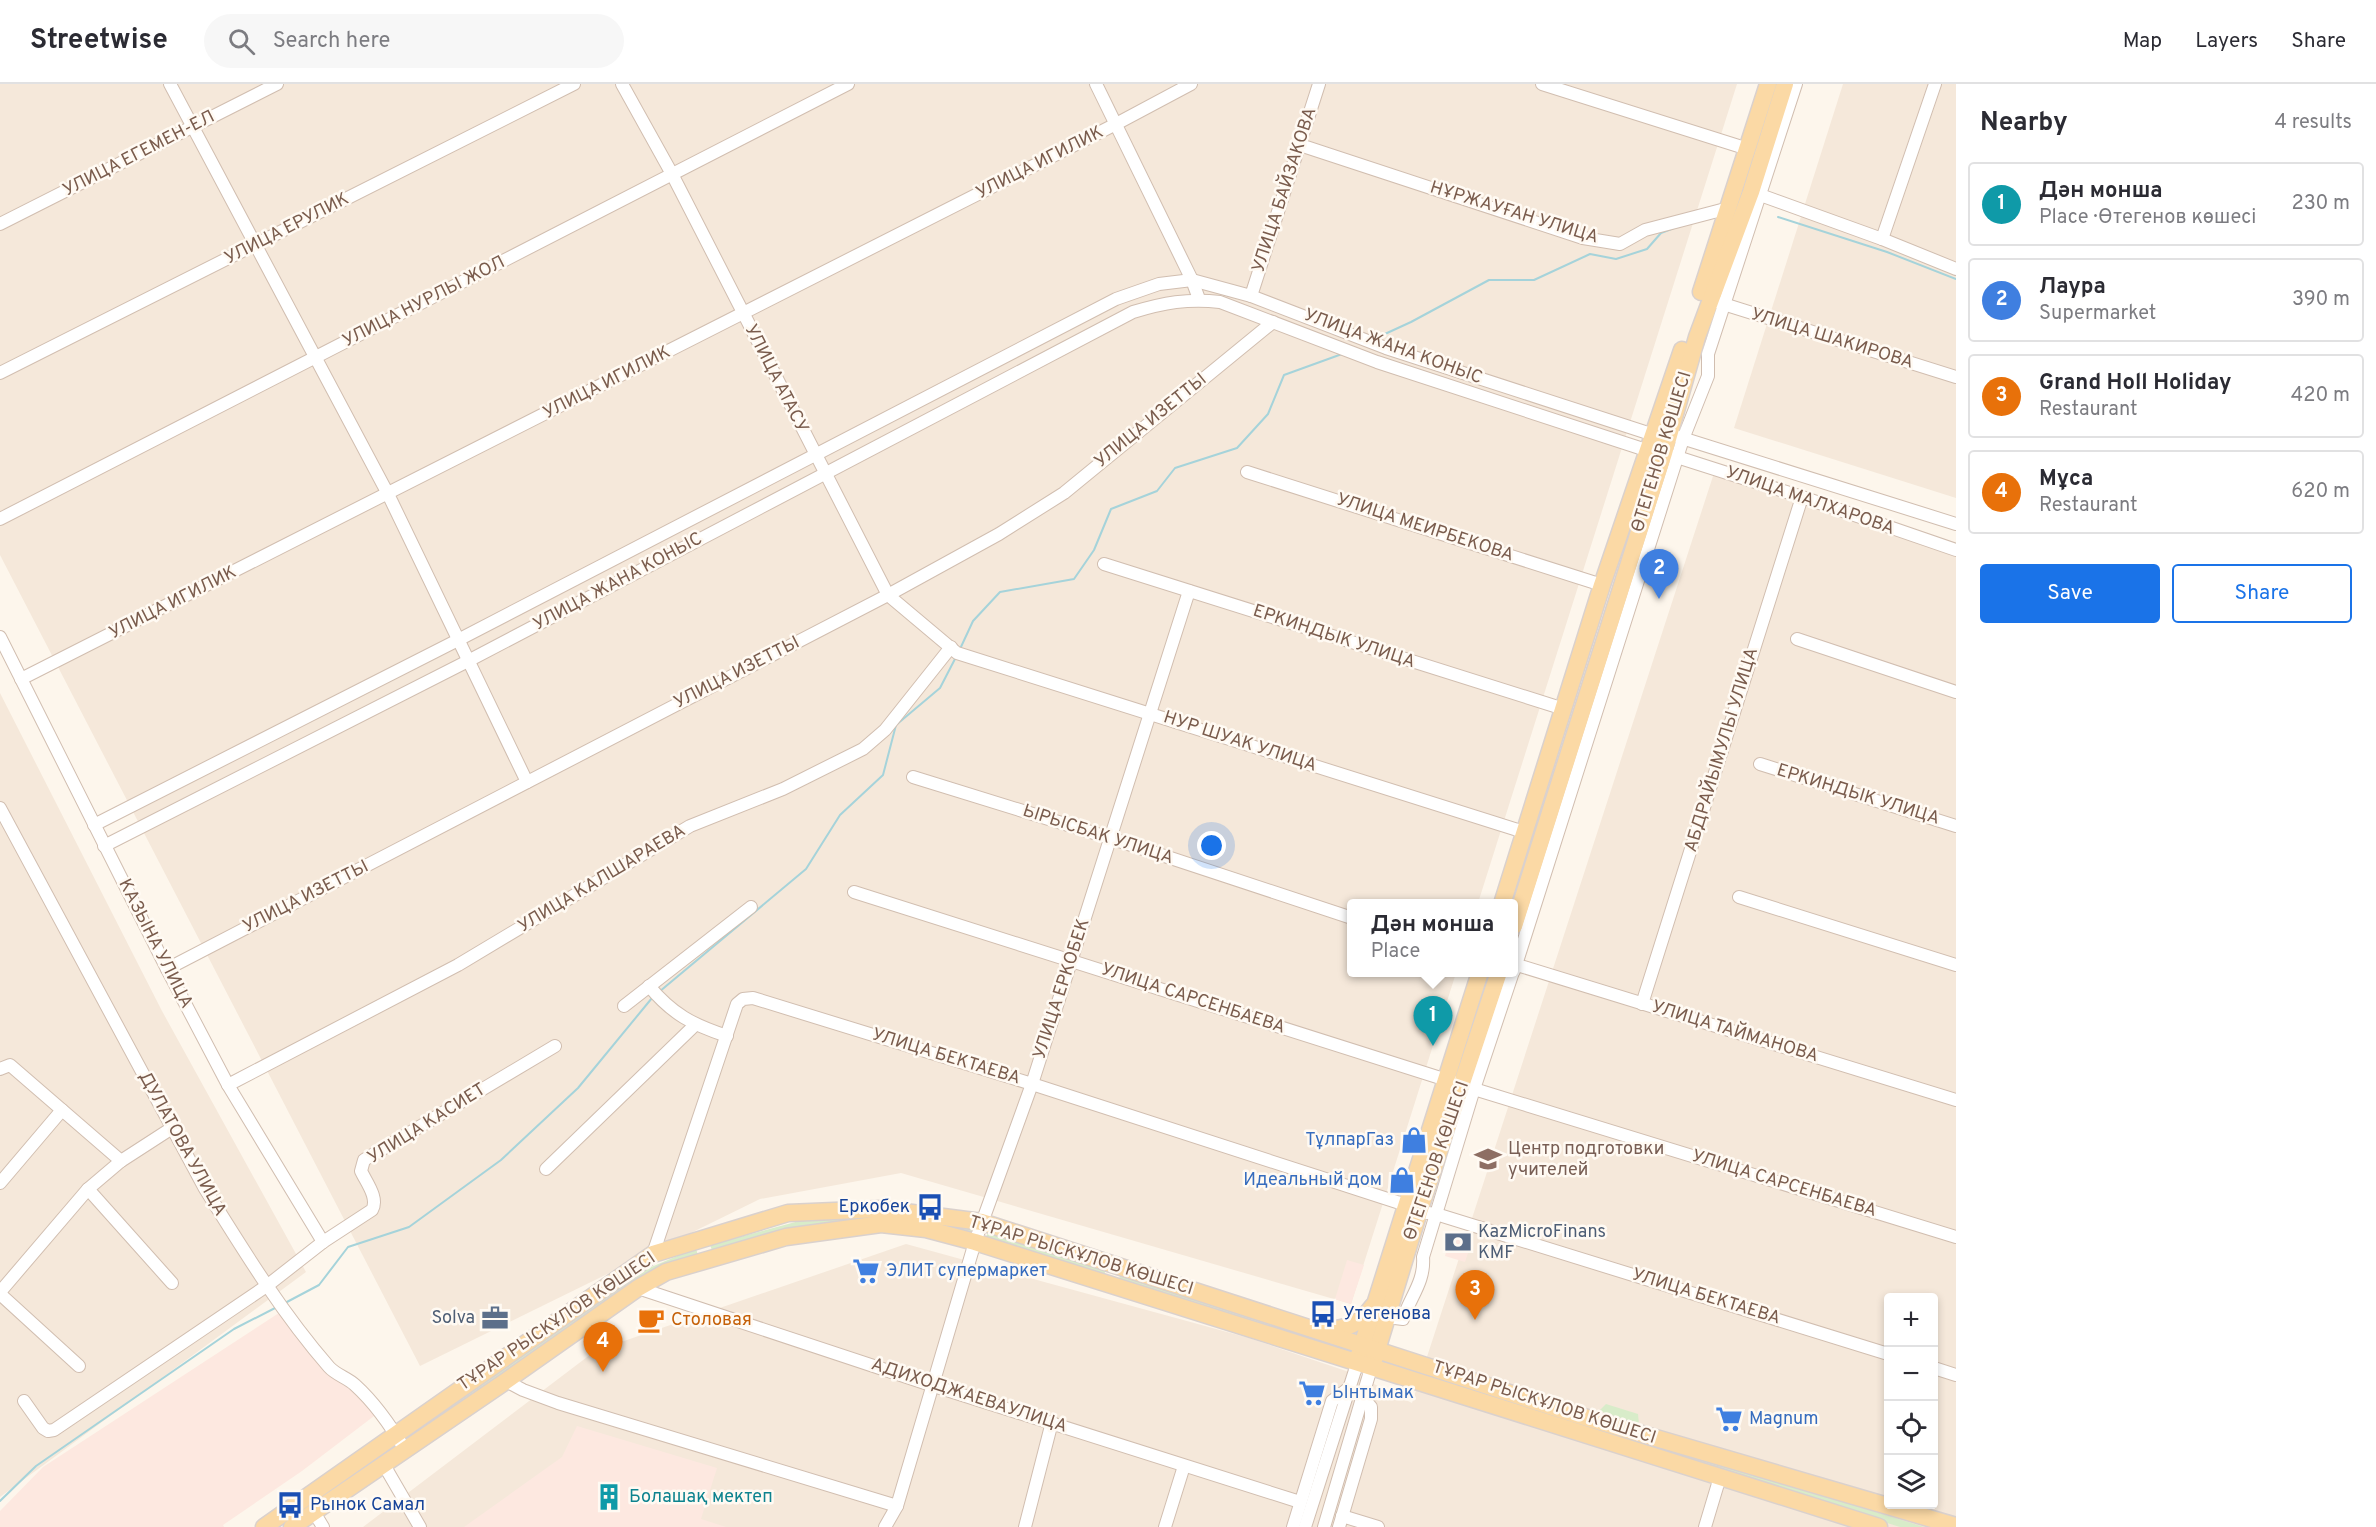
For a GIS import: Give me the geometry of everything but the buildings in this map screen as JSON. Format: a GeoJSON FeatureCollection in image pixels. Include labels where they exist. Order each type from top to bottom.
{"type":"FeatureCollection","features":[{"type":"Feature","properties":{"kind":"main road","name":"ӨТЕГЕНОВ КӨШЕСІ"},"geometry":{"type":"LineString","coordinates":[[1503,899],[1602,585],[1666,445],[1729,208],[1748,148],[1783,84]]}},
{"type":"Feature","properties":{"kind":"main road","name":"ӨТЕГЕНОВ КӨШЕСІ"},"geometry":{"type":"LineString","coordinates":[[1518,913],[1666,445],[1756,193],[1783,84]]}},
{"type":"Feature","properties":{"kind":"main road","name":"ӨТЕГЕНОВ КӨШЕСІ"},"geometry":{"type":"LineString","coordinates":[[1370,1347],[1387,1317],[1445,1080],[1478,977]]}},
{"type":"Feature","properties":{"kind":"main road","name":"ӨТЕГЕНОВ КӨШЕСІ"},"geometry":{"type":"LineString","coordinates":[[1370,1347],[1376,1303],[1413,1208],[1468,1087],[1498,977]]}},
{"type":"Feature","properties":{"kind":"main road","name":"ТҰРАР РЫСКҰЛОВ КӨШЕСІ"},"geometry":{"type":"LineString","coordinates":[[264,1527],[653,1254],[788,1213],[881,1209],[982,1222],[1574,1414],[1956,1526]]}},
{"type":"Feature","properties":{"kind":"main road","name":"ТҰРАР РЫСКҰЛОВ КӨШЕСІ"},"geometry":{"type":"LineString","coordinates":[[291,1527],[638,1288],[666,1272],[791,1236],[882,1224],[926,1229],[975,1242],[1720,1477],[1846,1522],[1879,1527]]}},
{"type":"Feature","properties":{"kind":"main road"},"geometry":{"type":"LineString","coordinates":[[699,1240],[706,1260]]}},
{"type":"Feature","properties":{"kind":"main road"},"geometry":{"type":"LineString","coordinates":[[1107,1284],[1113,1264]]}},
{"type":"Feature","properties":{"kind":"main road"},"geometry":{"type":"LineString","coordinates":[[1319,1331],[1352,1325],[1364,1318],[1376,1303]]}},
{"type":"Feature","properties":{"kind":"main road"},"geometry":{"type":"LineString","coordinates":[[1364,1366],[1370,1347]]}},
{"type":"Feature","properties":{"kind":"main road"},"geometry":{"type":"LineString","coordinates":[[1569,1430],[1574,1414]]}},
{"type":"Feature","properties":{"kind":"main road"},"geometry":{"type":"LineString","coordinates":[[1638,1452],[1642,1434]]}},
{"type":"Feature","properties":{"kind":"street"},"geometry":{"type":"LineString","coordinates":[[170,84],[388,494],[527,782]]}},
{"type":"Feature","properties":{"kind":"street","name":"УЛИЦА ЕГЕМЕН-ЕЛ"},"geometry":{"type":"LineString","coordinates":[[0,224],[277,84]]}},
{"type":"Feature","properties":{"kind":"street","name":"УЛИЦА ЕРУЛИК"},"geometry":{"type":"LineString","coordinates":[[0,373],[574,84]]}},
{"type":"Feature","properties":{"kind":"street","name":"УЛИЦА АТАСУ"},"geometry":{"type":"LineString","coordinates":[[622,84],[672,174],[888,595],[954,650]]}},
{"type":"Feature","properties":{"kind":"street","name":"УЛИЦА НУРЛЫ ЖОЛ"},"geometry":{"type":"LineString","coordinates":[[0,519],[848,84]]}},
{"type":"Feature","properties":{"kind":"street"},"geometry":{"type":"LineString","coordinates":[[1096,84],[1192,280],[1199,299]]}},
{"type":"Feature","properties":{"kind":"street","name":"УЛИЦА ИГИЛИК"},"geometry":{"type":"LineString","coordinates":[[21,679],[1191,84]]}},
{"type":"Feature","properties":{"kind":"street","name":"УЛИЦА БАЙЗАКОВА"},"geometry":{"type":"LineString","coordinates":[[1251,296],[1319,84]]}},
{"type":"Feature","properties":{"kind":"street"},"geometry":{"type":"LineString","coordinates":[[1542,84],[1748,148]]}},
{"type":"Feature","properties":{"kind":"street"},"geometry":{"type":"LineString","coordinates":[[1882,238],[1935,84]]}},
{"type":"Feature","properties":{"kind":"street","name":"НҰРЖАУҒАН УЛИЦА"},"geometry":{"type":"LineString","coordinates":[[1300,146],[1583,238],[1620,244],[1645,230],[1729,208]]}},
{"type":"Feature","properties":{"kind":"street"},"geometry":{"type":"LineString","coordinates":[[1756,193],[1882,238],[1956,269]]}},
{"type":"Feature","properties":{"kind":"street","name":"УЛИЦА ЖАНА КОНЫС"},"geometry":{"type":"LineString","coordinates":[[94,825],[458,640],[1116,299],[1159,284],[1192,280],[1251,296],[1386,348],[1666,445]]}},
{"type":"Feature","properties":{"kind":"street"},"geometry":{"type":"LineString","coordinates":[[1116,299],[1129,314]]}},
{"type":"Feature","properties":{"kind":"street","name":"УЛИЦА ЖАНА КОНЫС"},"geometry":{"type":"LineString","coordinates":[[104,846],[468,661],[1129,314],[1166,302],[1199,299],[1220,302],[1377,362],[1666,445]]}},
{"type":"Feature","properties":{"kind":"street","name":"УЛИЦА ШАКИРОВА"},"geometry":{"type":"LineString","coordinates":[[1716,302],[1956,377]]}},
{"type":"Feature","properties":{"kind":"street","name":"УЛИЦА ИЗЕТТЫ"},"geometry":{"type":"LineString","coordinates":[[167,969],[888,595],[999,534],[1064,493],[1273,322]]}},
{"type":"Feature","properties":{"kind":"street"},"geometry":{"type":"LineString","coordinates":[[1518,954],[1666,445]]}},
{"type":"Feature","properties":{"kind":"street","name":"УЛИЦА МАЛХАРОВА"},"geometry":{"type":"LineString","coordinates":[[1666,445],[1802,497],[1956,550]]}},
{"type":"Feature","properties":{"kind":"street","name":"УЛИЦА МАЛХАРОВА"},"geometry":{"type":"LineString","coordinates":[[1666,445],[1956,524]]}},
{"type":"Feature","properties":{"kind":"street","name":"УЛИЦА МЕИРБЕКОВА"},"geometry":{"type":"LineString","coordinates":[[1248,472],[1602,585]]}},
{"type":"Feature","properties":{"kind":"street","name":"АБДРАЙЫМУЛЫ УЛИЦА"},"geometry":{"type":"LineString","coordinates":[[1642,1004],[1802,497]]}},
{"type":"Feature","properties":{"kind":"street","name":"ЕРКИНДЫК УЛИЦА"},"geometry":{"type":"LineString","coordinates":[[1104,564],[1564,709]]}},
{"type":"Feature","properties":{"kind":"street","name":"УЛИЦА ЕРКОБЕК"},"geometry":{"type":"LineString","coordinates":[[885,1527],[897,1506],[975,1242],[1032,1084],[1189,591]]}},
{"type":"Feature","properties":{"kind":"street","name":"КАЗЫНА УЛИЦА"},"geometry":{"type":"LineString","coordinates":[[0,638],[104,846],[228,1085],[323,1242]]}},
{"type":"Feature","properties":{"kind":"street"},"geometry":{"type":"LineString","coordinates":[[1797,639],[1956,692]]}},
{"type":"Feature","properties":{"kind":"street","name":"НУР ШУАК УЛИЦА"},"geometry":{"type":"LineString","coordinates":[[954,650],[1524,832]]}},
{"type":"Feature","properties":{"kind":"street","name":"УЛИЦА КАЛШАРАЕВА"},"geometry":{"type":"LineString","coordinates":[[228,1085],[458,965],[690,826],[783,789],[863,749],[885,730],[954,650]]}},
{"type":"Feature","properties":{"kind":"street","name":"ЕРКИНДЫК УЛИЦА"},"geometry":{"type":"LineString","coordinates":[[1760,765],[1956,826]]}},
{"type":"Feature","properties":{"kind":"street","name":"ЫРЫСБАК УЛИЦА"},"geometry":{"type":"LineString","coordinates":[[913,777],[1110,838],[1347,916]]}},
{"type":"Feature","properties":{"kind":"street","name":"ДУЛАТОВА УЛИЦА"},"geometry":{"type":"LineString","coordinates":[[0,808],[204,1187],[268,1285],[331,1370],[354,1383],[380,1411],[405,1450]]}},
{"type":"Feature","properties":{"kind":"street","name":"УЛИЦА САРСЕНБАЕВА"},"geometry":{"type":"LineString","coordinates":[[854,892],[1445,1080],[1956,1237]]}},
{"type":"Feature","properties":{"kind":"street"},"geometry":{"type":"LineString","coordinates":[[1738,897],[1956,965]]}},
{"type":"Feature","properties":{"kind":"street"},"geometry":{"type":"LineString","coordinates":[[624,1006],[751,907]]}},
{"type":"Feature","properties":{"kind":"street","name":"УЛИЦА ТАЙМАНОВА"},"geometry":{"type":"LineString","coordinates":[[1518,969],[1642,1004],[1956,1101]]}},
{"type":"Feature","properties":{"kind":"street"},"geometry":{"type":"LineString","coordinates":[[1387,1317],[1403,1319],[1407,1307],[1416,1295],[1424,1270],[1423,1257],[1468,1087],[1511,977]]}},
{"type":"Feature","properties":{"kind":"street"},"geometry":{"type":"LineString","coordinates":[[649,986],[667,1006],[695,1025],[727,1036]]}},
{"type":"Feature","properties":{"kind":"street","name":"УЛИЦА БЕКТАЕВА"},"geometry":{"type":"LineString","coordinates":[[653,1254],[737,1004],[743,999],[753,998],[1032,1084],[1413,1208],[1884,1353]]}},
{"type":"Feature","properties":{"kind":"street"},"geometry":{"type":"LineString","coordinates":[[546,1169],[695,1025]]}},
{"type":"Feature","properties":{"kind":"street","name":"УЛИЦА КАСИЕТ"},"geometry":{"type":"LineString","coordinates":[[24,1401],[44,1428],[54,1431],[268,1285],[323,1242],[372,1210],[375,1198],[361,1171],[364,1161],[555,1046]]}},
{"type":"Feature","properties":{"kind":"street"},"geometry":{"type":"LineString","coordinates":[[0,1069],[10,1065],[121,1161]]}},
{"type":"Feature","properties":{"kind":"street"},"geometry":{"type":"LineString","coordinates":[[0,1183],[62,1110]]}},
{"type":"Feature","properties":{"kind":"street"},"geometry":{"type":"LineString","coordinates":[[79,1366],[0,1293],[88,1189],[121,1161],[172,1128]]}},
{"type":"Feature","properties":{"kind":"street"},"geometry":{"type":"LineString","coordinates":[[88,1189],[172,1283]]}},
{"type":"Feature","properties":{"kind":"street","name":"АДИХОДЖАЕВАУЛИЦА"},"geometry":{"type":"LineString","coordinates":[[638,1288],[931,1385],[1300,1502]]}},
{"type":"Feature","properties":{"kind":"street"},"geometry":{"type":"LineString","coordinates":[[1305,1527],[1349,1388],[1364,1366]]}},
{"type":"Feature","properties":{"kind":"street"},"geometry":{"type":"LineString","coordinates":[[1324,1527],[1363,1398],[1364,1366]]}},
{"type":"Feature","properties":{"kind":"street"},"geometry":{"type":"LineString","coordinates":[[1938,1369],[1956,1375]]}},
{"type":"Feature","properties":{"kind":"street"},"geometry":{"type":"LineString","coordinates":[[506,1381],[558,1403],[897,1506]]}},
{"type":"Feature","properties":{"kind":"street"},"geometry":{"type":"LineString","coordinates":[[1293,1527],[1332,1401],[1349,1388]]}},
{"type":"Feature","properties":{"kind":"street"},"geometry":{"type":"LineString","coordinates":[[1363,1398],[1371,1407],[1371,1419],[1340,1521],[1378,1527]]}},
{"type":"Feature","properties":{"kind":"street"},"geometry":{"type":"LineString","coordinates":[[1025,1527],[1052,1422]]}},
{"type":"Feature","properties":{"kind":"street"},"geometry":{"type":"LineString","coordinates":[[384,1465],[420,1527]]}},
{"type":"Feature","properties":{"kind":"street"},"geometry":{"type":"LineString","coordinates":[[1165,1527],[1184,1466]]}},
{"type":"Feature","properties":{"kind":"street"},"geometry":{"type":"LineString","coordinates":[[1705,1527],[1720,1477]]}},
{"type":"Feature","properties":{"kind":"street"},"geometry":{"type":"LineString","coordinates":[[314,1512],[323,1527]]}},
{"type":"Feature","properties":{"kind":"shaded area"},"geometry":{"type":"Polygon","coordinates":[[[0,84],[1737,84],[1479,899],[1347,899],[1347,977],[1455,977],[1351,1304],[901,1173],[760,1199],[420,1366],[0,555],[0,84]]]}},
{"type":"Feature","properties":{"kind":"shaded area"},"geometry":{"type":"Polygon","coordinates":[[[1843,84],[1956,84],[1956,498],[1734,428],[1843,84]]]}},
{"type":"Feature","properties":{"kind":"shaded area"},"geometry":{"type":"Polygon","coordinates":[[[1714,473],[1956,552],[1956,1527],[363,1527],[595,1351],[906,1244],[1249,1338],[1352,1373],[1412,1403],[1714,473]]]}},
{"type":"Feature","properties":{"kind":"shaded area"},"geometry":{"type":"Polygon","coordinates":[[[0,693],[162,1011],[306,1272],[0,1497],[0,693]]]}},
{"type":"Feature","properties":{"kind":"shaded area"},"geometry":{"type":"Polygon","coordinates":[[[1420,1003],[1443,1010],[1437,1029],[1414,1022],[1420,1003]]]}},
{"type":"Feature","properties":{"kind":"shaded area"},"geometry":{"type":"Polygon","coordinates":[[[1451,1235],[1472,1241],[1465,1262],[1445,1256],[1451,1235]]]}},
{"type":"Feature","properties":{"kind":"shaded area"},"geometry":{"type":"Polygon","coordinates":[[[1347,1260],[1364,1265],[1351,1304],[1335,1299],[1347,1260]]]}},
{"type":"Feature","properties":{"kind":"shaded area"},"geometry":{"type":"Polygon","coordinates":[[[282,1311],[333,1374],[362,1391],[378,1413],[302,1471],[223,1525],[224,1527],[0,1527],[0,1511],[43,1467],[282,1311]]]}},
{"type":"Feature","properties":{"kind":"shaded area"},"geometry":{"type":"Polygon","coordinates":[[[577,1426],[717,1468],[701,1519],[726,1527],[464,1527],[562,1457],[577,1426]]]}},
{"type":"Feature","properties":{"kind":"green space"},"geometry":{"type":"Polygon","coordinates":[[[881,1214],[972,1226],[971,1234],[880,1219],[817,1224],[712,1250],[710,1245],[814,1217],[881,1214]]]}},
{"type":"Feature","properties":{"kind":"green space"},"geometry":{"type":"Polygon","coordinates":[[[989,1231],[1106,1268],[1104,1276],[986,1237],[989,1231]]]}},
{"type":"Feature","properties":{"kind":"green space"},"geometry":{"type":"Polygon","coordinates":[[[696,1248],[698,1256],[409,1439],[406,1434],[649,1268],[696,1248]]]}},
{"type":"Feature","properties":{"kind":"green space"},"geometry":{"type":"Polygon","coordinates":[[[1121,1271],[1353,1347],[1351,1355],[1119,1280],[1121,1271]]]}},
{"type":"Feature","properties":{"kind":"green space"},"geometry":{"type":"Polygon","coordinates":[[[1606,1404],[1638,1414],[1639,1424],[1599,1411],[1606,1404]]]}},
{"type":"Feature","properties":{"kind":"green space"},"geometry":{"type":"Polygon","coordinates":[[[1650,1441],[1924,1527],[1900,1527],[1648,1449],[1650,1441]]]}},
{"type":"Feature","properties":{"kind":"waterway"},"geometry":{"type":"LineString","coordinates":[[1778,217],[1887,252],[1956,279]]}},
{"type":"Feature","properties":{"kind":"waterway"},"geometry":{"type":"LineString","coordinates":[[1374,339],[1489,280],[1534,280],[1590,254],[1616,259],[1647,249],[1661,233],[1674,228]]}},
{"type":"Feature","properties":{"kind":"waterway"},"geometry":{"type":"LineString","coordinates":[[960,649],[973,621],[1000,592],[1074,579],[1094,550],[1111,509],[1157,491],[1175,468],[1237,448],[1268,414],[1284,375],[1342,354]]}},
{"type":"Feature","properties":{"kind":"waterway"},"geometry":{"type":"LineString","coordinates":[[659,992],[806,869],[840,815],[883,775],[896,725],[940,688],[956,657]]}},
{"type":"Feature","properties":{"kind":"waterway"},"geometry":{"type":"LineString","coordinates":[[285,1303],[319,1285],[348,1247],[409,1227],[501,1160],[578,1088],[652,998]]}},
{"type":"Feature","properties":{"kind":"waterway"},"geometry":{"type":"LineString","coordinates":[[0,1501],[36,1466],[234,1329],[277,1307]]}},
{"type":"Feature","properties":{"kind":"place","name":"Лаура"},"geometry":{"type":"Point","coordinates":[1659,599]}},
{"type":"Feature","properties":{"kind":"place","name":"Дән монша"},"geometry":{"type":"Point","coordinates":[1433,1046]}},
{"type":"Feature","properties":{"kind":"place","name":"ТұлпарГаз"},"geometry":{"type":"Point","coordinates":[1414,1140]}},
{"type":"Feature","properties":{"kind":"place","name":"Центр подготовки учителей"},"geometry":{"type":"Point","coordinates":[1488,1159]}},
{"type":"Feature","properties":{"kind":"place","name":"Идеальный дом"},"geometry":{"type":"Point","coordinates":[1402,1180]}},
{"type":"Feature","properties":{"kind":"place","name":"Еркобек"},"geometry":{"type":"Point","coordinates":[930,1207]}},
{"type":"Feature","properties":{"kind":"place","name":"KazMicroFinans KMF"},"geometry":{"type":"Point","coordinates":[1458,1242]}},
{"type":"Feature","properties":{"kind":"place","name":"ЭЛИТ супермаркет"},"geometry":{"type":"Point","coordinates":[866,1271]}},
{"type":"Feature","properties":{"kind":"place","name":"Утегенова"},"geometry":{"type":"Point","coordinates":[1323,1314]}},
{"type":"Feature","properties":{"kind":"place","name":"Solva"},"geometry":{"type":"Point","coordinates":[495,1318]}},
{"type":"Feature","properties":{"kind":"place","name":"Столовая"},"geometry":{"type":"Point","coordinates":[651,1320]}},
{"type":"Feature","properties":{"kind":"place","name":"Grand Holl Holiday"},"geometry":{"type":"Point","coordinates":[1475,1320]}},
{"type":"Feature","properties":{"kind":"place","name":"Мұса"},"geometry":{"type":"Point","coordinates":[603,1372]}},
{"type":"Feature","properties":{"kind":"place","name":"Ынтымак"},"geometry":{"type":"Point","coordinates":[1312,1393]}},
{"type":"Feature","properties":{"kind":"place","name":"Magnum"},"geometry":{"type":"Point","coordinates":[1729,1419]}},
{"type":"Feature","properties":{"kind":"place","name":"Болашақ мектеп"},"geometry":{"type":"Point","coordinates":[609,1497]}},
{"type":"Feature","properties":{"kind":"place","name":"Рынок Самал"},"geometry":{"type":"Point","coordinates":[290,1505]}}]}
